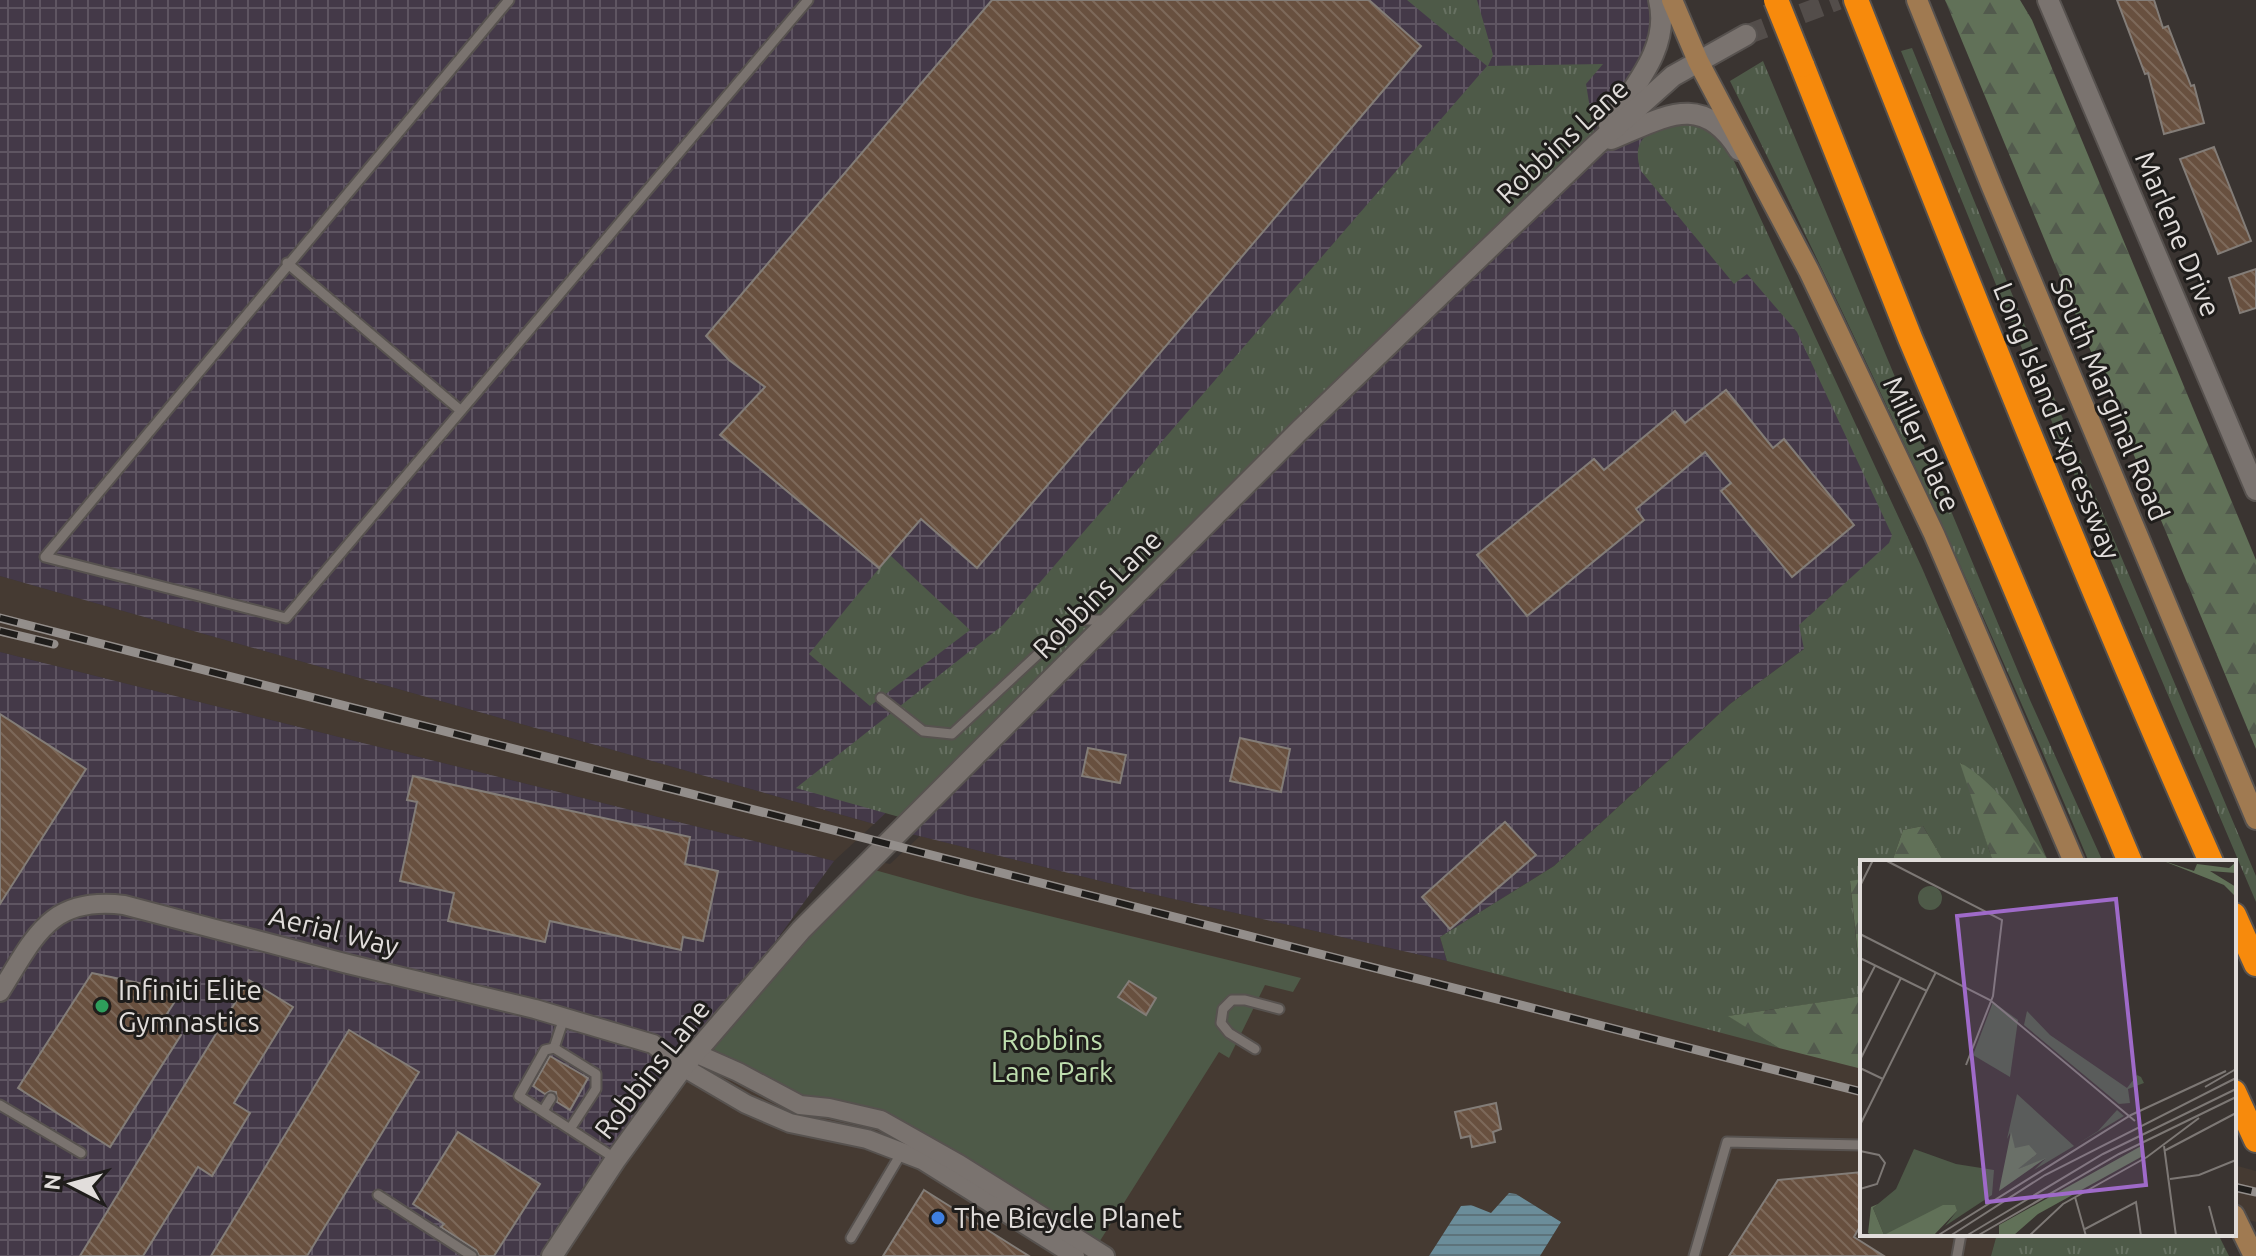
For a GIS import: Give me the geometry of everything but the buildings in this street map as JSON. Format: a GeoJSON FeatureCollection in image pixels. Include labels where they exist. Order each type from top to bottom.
{"type":"FeatureCollection","features":[{"type":"Feature","properties":{"kind":"highway"},"geometry":{"type":"LineString","coordinates":[[1776,0],[1910,338],[2129,860]]}},
{"type":"Feature","properties":{"kind":"highway","name":"Long Island Expressway"},"geometry":{"type":"LineString","coordinates":[[1856,0],[1978,310],[2210,860]]}},
{"type":"Feature","properties":{"kind":"highway"},"geometry":{"type":"LineString","coordinates":[[2236,919],[2256,964]]}},
{"type":"Feature","properties":{"kind":"highway"},"geometry":{"type":"LineString","coordinates":[[2236,1096],[2256,1140]]}},
{"type":"Feature","properties":{"kind":"main road","name":"Miller Place"},"geometry":{"type":"LineString","coordinates":[[1672,0],[1698,61],[1809,271],[1934,534],[2073,860]]}},
{"type":"Feature","properties":{"kind":"main road","name":"South Marginal Road"},"geometry":{"type":"LineString","coordinates":[[1917,0],[1998,202],[2256,819]]}},
{"type":"Feature","properties":{"kind":"main road"},"geometry":{"type":"LineString","coordinates":[[2236,1219],[2251,1251]]}},
{"type":"Feature","properties":{"kind":"street"},"geometry":{"type":"LineString","coordinates":[[1596,145],[1656,52],[1663,20],[1659,0]]}},
{"type":"Feature","properties":{"kind":"street","name":"Marlene Drive"},"geometry":{"type":"LineString","coordinates":[[2048,0],[2256,490]]}},
{"type":"Feature","properties":{"kind":"street","name":"Robbins Lane"},"geometry":{"type":"LineString","coordinates":[[552,1256],[616,1159],[689,1060],[801,930],[1300,430],[1596,145],[1673,76],[1746,35]]}},
{"type":"Feature","properties":{"kind":"street"},"geometry":{"type":"LineString","coordinates":[[1596,145],[1670,117],[1693,112],[1710,118],[1734,141],[1775,206]]}},
{"type":"Feature","properties":{"kind":"street","name":"Aerial Way"},"geometry":{"type":"LineString","coordinates":[[0,992],[35,937],[49,921],[72,907],[96,902],[124,905],[564,1018],[653,1044],[689,1060]]}},
{"type":"Feature","properties":{"kind":"street"},"geometry":{"type":"LineString","coordinates":[[689,1060],[746,1104],[790,1123],[867,1139],[922,1160],[1075,1256]]}},
{"type":"Feature","properties":{"kind":"street"},"geometry":{"type":"LineString","coordinates":[[689,1060],[738,1072],[800,1105],[881,1120],[959,1164],[1105,1256]]}},
{"type":"Feature","properties":{"kind":"lane"},"geometry":{"type":"LineString","coordinates":[[509,0],[45,557],[286,618],[808,0]]}},
{"type":"Feature","properties":{"kind":"lane"},"geometry":{"type":"LineString","coordinates":[[287,263],[460,410]]}},
{"type":"Feature","properties":{"kind":"lane"},"geometry":{"type":"LineString","coordinates":[[881,698],[923,731],[952,734],[1075,620],[1110,620]]}},
{"type":"Feature","properties":{"kind":"lane"},"geometry":{"type":"LineString","coordinates":[[1255,1049],[1229,1033],[1221,1023],[1223,1009],[1232,1000],[1245,1000],[1279,1009]]}},
{"type":"Feature","properties":{"kind":"lane"},"geometry":{"type":"LineString","coordinates":[[554,1048],[564,1018]]}},
{"type":"Feature","properties":{"kind":"lane"},"geometry":{"type":"LineString","coordinates":[[554,1048],[572,1063],[596,1074],[596,1089],[570,1129]]}},
{"type":"Feature","properties":{"kind":"lane"},"geometry":{"type":"LineString","coordinates":[[554,1048],[545,1050],[519,1096],[616,1159]]}},
{"type":"Feature","properties":{"kind":"lane"},"geometry":{"type":"LineString","coordinates":[[543,1111],[551,1098]]}},
{"type":"Feature","properties":{"kind":"lane"},"geometry":{"type":"LineString","coordinates":[[0,1105],[81,1153]]}},
{"type":"Feature","properties":{"kind":"lane"},"geometry":{"type":"LineString","coordinates":[[1694,1256],[1727,1142],[1860,1145]]}},
{"type":"Feature","properties":{"kind":"lane"},"geometry":{"type":"LineString","coordinates":[[851,1238],[902,1152]]}},
{"type":"Feature","properties":{"kind":"lane"},"geometry":{"type":"LineString","coordinates":[[378,1195],[472,1256]]}},
{"type":"Feature","properties":{"kind":"lane"},"geometry":{"type":"LineString","coordinates":[[1957,1256],[1961,1236]]}},
{"type":"Feature","properties":{"kind":"shaded area"},"geometry":{"type":"Polygon","coordinates":[[[0,0],[1666,0],[1655,58],[1579,163],[1660,127],[1713,132],[1908,538],[1804,649],[1730,704],[1554,866],[1440,937],[1447,961],[1165,897],[899,831],[1538,200],[874,824],[0,576],[0,0]]]}},
{"type":"Feature","properties":{"kind":"shaded area"},"geometry":{"type":"Polygon","coordinates":[[[0,576],[874,824],[834,861],[0,652],[0,576]]]}},
{"type":"Feature","properties":{"kind":"shaded area"},"geometry":{"type":"Polygon","coordinates":[[[0,652],[834,861],[650,1114],[554,1256],[0,1256],[0,652]]]}},
{"type":"Feature","properties":{"kind":"shaded area"},"geometry":{"type":"Polygon","coordinates":[[[920,836],[1165,897],[1447,961],[1860,1067],[1860,1236],[1996,1236],[1991,1256],[554,1256],[620,1156],[871,860],[890,864],[920,836]]]}},
{"type":"Feature","properties":{"kind":"shaded area"},"geometry":{"type":"Polygon","coordinates":[[[2236,1166],[2256,1171],[2256,1222],[2236,1217],[2236,1166]]]}},
{"type":"Feature","properties":{"kind":"green space"},"geometry":{"type":"Polygon","coordinates":[[[1407,0],[1477,0],[1493,55],[1488,66],[1603,64],[1586,84],[1596,145],[910,820],[796,788],[1003,625],[1487,66],[1407,0]]]}},
{"type":"Feature","properties":{"kind":"green space"},"geometry":{"type":"Polygon","coordinates":[[[1945,0],[2020,0],[2032,20],[2256,560],[2256,749],[1945,0]]]}},
{"type":"Feature","properties":{"kind":"green space"},"geometry":{"type":"Polygon","coordinates":[[[1912,48],[2058,407],[2256,876],[2256,902],[2049,415],[1901,51],[1912,48]]]}},
{"type":"Feature","properties":{"kind":"green space"},"geometry":{"type":"Polygon","coordinates":[[[1763,61],[2030,700],[2102,860],[2088,860],[1916,468],[1730,81],[1763,61]]]}},
{"type":"Feature","properties":{"kind":"green space"},"geometry":{"type":"Polygon","coordinates":[[[1697,119],[1728,148],[1922,568],[2048,860],[2019,819],[1961,763],[1992,860],[1943,860],[1923,826],[1903,830],[1893,860],[1860,860],[1860,880],[1850,882],[1860,996],[1729,1016],[1779,1048],[1447,961],[1440,937],[1554,866],[1730,704],[1804,649],[1799,625],[1889,543],[1892,535],[1797,332],[1747,274],[1734,284],[1641,171],[1639,146],[1644,138],[1662,128],[1697,119]]]}},
{"type":"Feature","properties":{"kind":"green space"},"geometry":{"type":"Polygon","coordinates":[[[890,555],[970,630],[870,706],[809,654],[890,555]]]}},
{"type":"Feature","properties":{"kind":"green space"},"geometry":{"type":"Polygon","coordinates":[[[1960,763],[1997,793],[2048,860],[1992,860],[1960,763]]]}},
{"type":"Feature","properties":{"kind":"green space"},"geometry":{"type":"Polygon","coordinates":[[[1923,826],[1943,860],[1893,860],[1903,830],[1923,826]]]}},
{"type":"Feature","properties":{"kind":"green space","name":"Robbins Lane Park"},"geometry":{"type":"Polygon","coordinates":[[[864,867],[968,896],[1301,978],[1293,992],[1265,985],[1229,1058],[1219,1052],[1098,1244],[886,1114],[798,1097],[704,1044],[864,867]]]}},
{"type":"Feature","properties":{"kind":"green space"},"geometry":{"type":"Polygon","coordinates":[[[1860,879],[1860,974],[1850,881],[1860,879]]]}},
{"type":"Feature","properties":{"kind":"green space"},"geometry":{"type":"Polygon","coordinates":[[[1860,996],[1860,1068],[1779,1048],[1728,1016],[1860,996]]]}},
{"type":"Feature","properties":{"kind":"green space"},"geometry":{"type":"Polygon","coordinates":[[[1996,1236],[2219,1236],[2229,1256],[1991,1256],[1996,1236]]]}},
{"type":"Feature","properties":{"kind":"water"},"geometry":{"type":"Polygon","coordinates":[[[1509,1193],[1516,1194],[1561,1222],[1540,1256],[1429,1256],[1461,1206],[1471,1205],[1491,1213],[1509,1193]]]}},
{"type":"Feature","properties":{"kind":"tunnel"},"geometry":{"type":"LineString","coordinates":[[1746,35],[1838,0]]}},
{"type":"Feature","properties":{"kind":"railway"},"geometry":{"type":"LineString","coordinates":[[0,618],[1860,1091]]}},
{"type":"Feature","properties":{"kind":"railway"},"geometry":{"type":"LineString","coordinates":[[0,631],[54,644]]}},
{"type":"Feature","properties":{"kind":"railway"},"geometry":{"type":"LineString","coordinates":[[2236,1187],[2256,1192]]}},
{"type":"Feature","properties":{"kind":"place","name":"Infiniti Elite Gymnastics"},"geometry":{"type":"Point","coordinates":[102,1006]}},
{"type":"Feature","properties":{"kind":"place","name":"The Bicycle Planet"},"geometry":{"type":"Point","coordinates":[938,1218]}}]}
